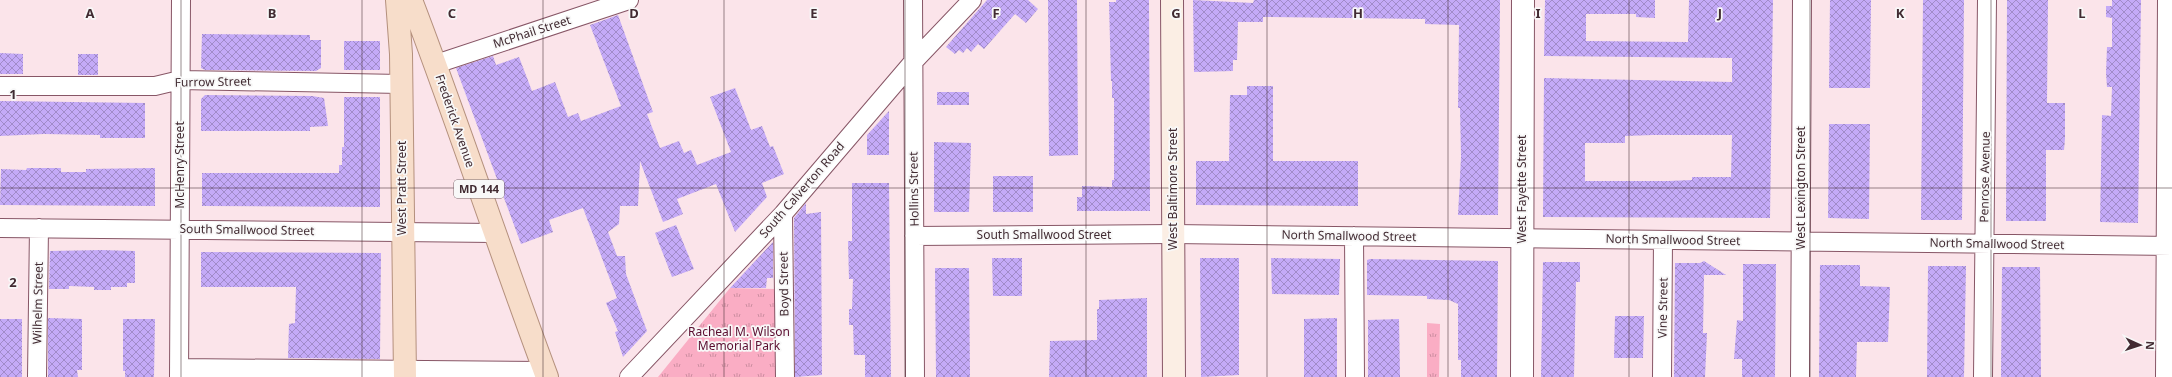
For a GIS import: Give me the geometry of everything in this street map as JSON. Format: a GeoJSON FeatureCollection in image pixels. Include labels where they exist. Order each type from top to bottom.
{"type":"FeatureCollection","features":[{"type":"Feature","properties":{"kind":"main road","name":"West Pratt Street"},"geometry":{"type":"LineString","coordinates":[[397,0],[400,28],[405,374]]}},
{"type":"Feature","properties":{"kind":"main road","name":"Frederick Avenue"},"geometry":{"type":"LineString","coordinates":[[411,0],[436,64],[494,233],[546,374]]}},
{"type":"Feature","properties":{"kind":"main road","name":"West Baltimore Street"},"geometry":{"type":"LineString","coordinates":[[1172,0],[1174,377]]}},
{"type":"Feature","properties":{"kind":"street","name":"McHenry Street"},"geometry":{"type":"LineString","coordinates":[[179,373],[181,0]]}},
{"type":"Feature","properties":{"kind":"street","name":"McPhail Street"},"geometry":{"type":"LineString","coordinates":[[436,64],[629,0]]}},
{"type":"Feature","properties":{"kind":"street","name":"South Calverton Road"},"geometry":{"type":"LineString","coordinates":[[629,377],[783,214],[913,62],[972,0]]}},
{"type":"Feature","properties":{"kind":"street","name":"West Fayette Street"},"geometry":{"type":"LineString","coordinates":[[1522,377],[1523,0]]}},
{"type":"Feature","properties":{"kind":"street","name":"West Lexington Street"},"geometry":{"type":"LineString","coordinates":[[1800,377],[1802,0]]}},
{"type":"Feature","properties":{"kind":"street","name":"Penrose Avenue"},"geometry":{"type":"LineString","coordinates":[[1983,377],[1987,0]]}},
{"type":"Feature","properties":{"kind":"street"},"geometry":{"type":"LineString","coordinates":[[2165,377],[2169,246],[2167,0]]}},
{"type":"Feature","properties":{"kind":"street","name":"Hollins Street"},"geometry":{"type":"LineString","coordinates":[[912,2],[915,377]]}},
{"type":"Feature","properties":{"kind":"street","name":"Furrow Street"},"geometry":{"type":"LineString","coordinates":[[0,86],[155,86],[180,80],[401,84]]}},
{"type":"Feature","properties":{"kind":"street","name":"Boyd Street"},"geometry":{"type":"LineString","coordinates":[[783,214],[785,377]]}},
{"type":"Feature","properties":{"kind":"street","name":"South Smallwood Street"},"geometry":{"type":"LineString","coordinates":[[0,228],[494,233]]}},
{"type":"Feature","properties":{"kind":"street","name":"Wilhelm Street"},"geometry":{"type":"LineString","coordinates":[[37,377],[39,228]]}},
{"type":"Feature","properties":{"kind":"street","name":"South Smallwood Street"},"geometry":{"type":"LineString","coordinates":[[914,236],[1173,234]]}},
{"type":"Feature","properties":{"kind":"street","name":"North Smallwood Street"},"geometry":{"type":"LineString","coordinates":[[1173,234],[2169,246]]}},
{"type":"Feature","properties":{"kind":"street"},"geometry":{"type":"LineString","coordinates":[[1354,236],[1355,377]]}},
{"type":"Feature","properties":{"kind":"street","name":"Vine Street"},"geometry":{"type":"LineString","coordinates":[[1662,377],[1664,240]]}},
{"type":"Feature","properties":{"kind":"street"},"geometry":{"type":"LineString","coordinates":[[179,373],[546,374]]}},
{"type":"Feature","properties":{"kind":"green space","name":"Racheal M. Wilson Memorial Park"},"geometry":{"type":"Polygon","coordinates":[[[730,288],[777,289],[777,377],[658,377],[730,288]]]}},
{"type":"Feature","properties":{"kind":"green space"},"geometry":{"type":"Polygon","coordinates":[[[1427,323],[1440,324],[1439,377],[1427,377],[1427,323]]]}},
{"type":"Feature","properties":{"kind":"building"},"geometry":{"type":"Polygon","coordinates":[[[987,0],[1028,0],[1038,9],[1026,23],[1015,14],[984,49],[978,44],[971,52],[967,48],[963,53],[959,50],[955,54],[946,47],[987,0]]]}},
{"type":"Feature","properties":{"kind":"building"},"geometry":{"type":"Polygon","coordinates":[[[1048,0],[1077,0],[1078,155],[1049,156],[1048,0]]]}},
{"type":"Feature","properties":{"kind":"building"},"geometry":{"type":"Polygon","coordinates":[[[1116,0],[1149,0],[1150,211],[1077,211],[1077,197],[1082,197],[1082,186],[1112,187],[1112,180],[1114,180],[1114,98],[1112,98],[1111,81],[1109,2],[1116,2],[1116,0]]]}},
{"type":"Feature","properties":{"kind":"building"},"geometry":{"type":"Polygon","coordinates":[[[1193,0],[1253,3],[1254,0],[1500,0],[1498,215],[1458,215],[1461,157],[1460,108],[1458,108],[1459,25],[1425,24],[1425,19],[1263,17],[1263,22],[1238,22],[1237,60],[1233,60],[1233,71],[1194,72],[1193,0]]]}},
{"type":"Feature","properties":{"kind":"building"},"geometry":{"type":"Polygon","coordinates":[[[1545,0],[1655,0],[1655,18],[1636,17],[1636,14],[1586,14],[1586,41],[1688,42],[1689,0],[1773,0],[1770,218],[1543,217],[1544,78],[1732,82],[1732,58],[1544,56],[1545,0]],[[1732,135],[1625,136],[1625,143],[1585,143],[1585,181],[1668,181],[1692,180],[1692,177],[1731,177],[1732,135]]]}},
{"type":"Feature","properties":{"kind":"building"},"geometry":{"type":"Polygon","coordinates":[[[1830,0],[1871,0],[1870,88],[1829,88],[1830,0]]]}},
{"type":"Feature","properties":{"kind":"building"},"geometry":{"type":"Polygon","coordinates":[[[1923,0],[1964,0],[1962,220],[1921,220],[1923,0]]]}},
{"type":"Feature","properties":{"kind":"building"},"geometry":{"type":"Polygon","coordinates":[[[2007,0],[2048,0],[2047,103],[2065,103],[2065,139],[2064,150],[2046,150],[2046,221],[2006,221],[2007,0]]]}},
{"type":"Feature","properties":{"kind":"building"},"geometry":{"type":"Polygon","coordinates":[[[2112,0],[2141,0],[2138,223],[2100,222],[2102,115],[2111,116],[2112,87],[2107,87],[2106,73],[2107,47],[2112,47],[2112,18],[2106,17],[2106,6],[2112,6],[2112,0]]]}},
{"type":"Feature","properties":{"kind":"building"},"geometry":{"type":"Polygon","coordinates":[[[618,15],[653,112],[647,114],[660,148],[679,141],[684,153],[691,150],[697,165],[731,152],[710,97],[735,88],[751,130],[762,126],[770,147],[773,146],[784,174],[762,183],[767,197],[735,232],[716,184],[677,199],[683,214],[663,222],[640,161],[638,206],[620,206],[619,224],[608,232],[617,256],[625,256],[626,274],[647,331],[623,357],[615,332],[618,331],[606,303],[617,298],[583,208],[549,220],[553,232],[521,244],[456,68],[493,56],[496,65],[519,57],[532,91],[555,82],[568,117],[578,113],[581,121],[621,106],[590,25],[618,15]]]}},
{"type":"Feature","properties":{"kind":"building"},"geometry":{"type":"Polygon","coordinates":[[[202,34],[310,35],[310,40],[321,40],[321,68],[316,71],[205,70],[201,68],[202,34]]]}},
{"type":"Feature","properties":{"kind":"building"},"geometry":{"type":"Polygon","coordinates":[[[344,41],[380,41],[380,70],[344,70],[344,41]]]}},
{"type":"Feature","properties":{"kind":"building"},"geometry":{"type":"Polygon","coordinates":[[[0,53],[23,54],[23,74],[0,74],[0,53]]]}},
{"type":"Feature","properties":{"kind":"building"},"geometry":{"type":"Polygon","coordinates":[[[78,54],[98,54],[98,75],[78,75],[78,54]]]}},
{"type":"Feature","properties":{"kind":"building"},"geometry":{"type":"Polygon","coordinates":[[[1247,86],[1273,86],[1273,161],[1358,161],[1358,206],[1196,205],[1196,161],[1229,161],[1230,95],[1247,95],[1247,86]]]}},
{"type":"Feature","properties":{"kind":"building"},"geometry":{"type":"Polygon","coordinates":[[[937,92],[969,92],[969,105],[937,105],[937,92]]]}},
{"type":"Feature","properties":{"kind":"building"},"geometry":{"type":"Polygon","coordinates":[[[205,95],[312,96],[324,98],[328,126],[310,127],[310,131],[201,131],[201,99],[205,95]]]}},
{"type":"Feature","properties":{"kind":"building"},"geometry":{"type":"Polygon","coordinates":[[[344,97],[380,97],[380,207],[202,206],[202,173],[339,173],[339,165],[342,165],[342,147],[344,147],[344,97]]]}},
{"type":"Feature","properties":{"kind":"building"},"geometry":{"type":"Polygon","coordinates":[[[0,101],[145,103],[145,138],[100,138],[100,135],[44,134],[0,136],[0,101]]]}},
{"type":"Feature","properties":{"kind":"building"},"geometry":{"type":"Polygon","coordinates":[[[889,111],[889,155],[867,155],[867,135],[889,111]]]}},
{"type":"Feature","properties":{"kind":"building"},"geometry":{"type":"Polygon","coordinates":[[[1829,124],[1870,124],[1869,219],[1828,218],[1829,124]]]}},
{"type":"Feature","properties":{"kind":"building"},"geometry":{"type":"Polygon","coordinates":[[[934,142],[971,143],[969,212],[934,212],[934,142]]]}},
{"type":"Feature","properties":{"kind":"building"},"geometry":{"type":"Polygon","coordinates":[[[27,168],[61,168],[61,172],[86,172],[86,169],[155,168],[155,206],[0,205],[1,169],[26,170],[27,168]]]}},
{"type":"Feature","properties":{"kind":"building"},"geometry":{"type":"Polygon","coordinates":[[[993,176],[1033,176],[1033,212],[993,212],[993,176]]]}},
{"type":"Feature","properties":{"kind":"building"},"geometry":{"type":"Polygon","coordinates":[[[852,183],[889,183],[891,377],[865,377],[865,355],[854,355],[853,325],[849,325],[849,309],[852,309],[853,279],[849,279],[848,241],[852,241],[852,183]]]}},
{"type":"Feature","properties":{"kind":"building"},"geometry":{"type":"Polygon","coordinates":[[[806,203],[806,214],[821,212],[822,375],[795,377],[794,218],[806,203]]]}},
{"type":"Feature","properties":{"kind":"building"},"geometry":{"type":"Polygon","coordinates":[[[676,225],[694,269],[672,277],[655,233],[676,225]]]}},
{"type":"Feature","properties":{"kind":"building"},"geometry":{"type":"Polygon","coordinates":[[[773,242],[773,278],[767,278],[766,288],[730,288],[773,242]]]}},
{"type":"Feature","properties":{"kind":"building"},"geometry":{"type":"Polygon","coordinates":[[[50,251],[135,251],[135,283],[127,283],[127,287],[111,287],[111,290],[94,290],[94,287],[69,286],[69,289],[49,289],[50,251]]]}},
{"type":"Feature","properties":{"kind":"building"},"geometry":{"type":"Polygon","coordinates":[[[201,252],[381,253],[380,359],[288,358],[289,324],[295,323],[296,287],[201,287],[201,252]]]}},
{"type":"Feature","properties":{"kind":"building"},"geometry":{"type":"Polygon","coordinates":[[[992,258],[1022,258],[1022,296],[993,296],[992,258]]]}},
{"type":"Feature","properties":{"kind":"building"},"geometry":{"type":"Polygon","coordinates":[[[1200,258],[1239,258],[1239,375],[1201,377],[1200,258]]]}},
{"type":"Feature","properties":{"kind":"building"},"geometry":{"type":"Polygon","coordinates":[[[1271,258],[1340,259],[1339,295],[1272,294],[1271,258]]]}},
{"type":"Feature","properties":{"kind":"building"},"geometry":{"type":"Polygon","coordinates":[[[1367,260],[1498,261],[1497,377],[1461,377],[1461,360],[1458,360],[1458,304],[1449,300],[1427,299],[1427,296],[1367,295],[1367,260]]]}},
{"type":"Feature","properties":{"kind":"building"},"geometry":{"type":"Polygon","coordinates":[[[1704,261],[1726,275],[1704,275],[1703,333],[1707,333],[1705,377],[1674,377],[1675,263],[1700,263],[1704,261]]]}},
{"type":"Feature","properties":{"kind":"building"},"geometry":{"type":"Polygon","coordinates":[[[1543,262],[1580,262],[1580,282],[1576,282],[1574,377],[1541,377],[1543,262]]]}},
{"type":"Feature","properties":{"kind":"building"},"geometry":{"type":"Polygon","coordinates":[[[1743,264],[1776,264],[1775,377],[1742,377],[1742,359],[1734,359],[1737,320],[1743,321],[1743,264]]]}},
{"type":"Feature","properties":{"kind":"building"},"geometry":{"type":"Polygon","coordinates":[[[1820,265],[1860,265],[1860,286],[1890,287],[1888,342],[1857,342],[1856,377],[1819,377],[1820,265]]]}},
{"type":"Feature","properties":{"kind":"building"},"geometry":{"type":"Polygon","coordinates":[[[1928,266],[1966,266],[1964,377],[1927,377],[1928,266]]]}},
{"type":"Feature","properties":{"kind":"building"},"geometry":{"type":"Polygon","coordinates":[[[2002,267],[2040,267],[2041,377],[2001,377],[2002,267]]]}},
{"type":"Feature","properties":{"kind":"building"},"geometry":{"type":"Polygon","coordinates":[[[935,268],[969,268],[970,377],[936,377],[935,268]]]}},
{"type":"Feature","properties":{"kind":"building"},"geometry":{"type":"Polygon","coordinates":[[[1147,298],[1147,377],[1049,377],[1050,341],[1097,340],[1097,309],[1099,309],[1099,300],[1147,298]]]}},
{"type":"Feature","properties":{"kind":"building"},"geometry":{"type":"Polygon","coordinates":[[[1615,316],[1644,316],[1643,358],[1614,358],[1615,316]]]}},
{"type":"Feature","properties":{"kind":"building"},"geometry":{"type":"Polygon","coordinates":[[[48,318],[82,319],[82,370],[77,370],[78,377],[48,377],[48,318]]]}},
{"type":"Feature","properties":{"kind":"building"},"geometry":{"type":"Polygon","coordinates":[[[1337,318],[1337,377],[1304,377],[1304,319],[1337,318]]]}},
{"type":"Feature","properties":{"kind":"building"},"geometry":{"type":"Polygon","coordinates":[[[0,319],[22,319],[22,377],[0,377],[0,319]]]}},
{"type":"Feature","properties":{"kind":"building"},"geometry":{"type":"Polygon","coordinates":[[[123,319],[155,319],[154,377],[125,377],[125,371],[123,371],[123,319]]]}},
{"type":"Feature","properties":{"kind":"building"},"geometry":{"type":"Polygon","coordinates":[[[1399,319],[1400,377],[1368,377],[1368,320],[1399,319]]]}}]}
